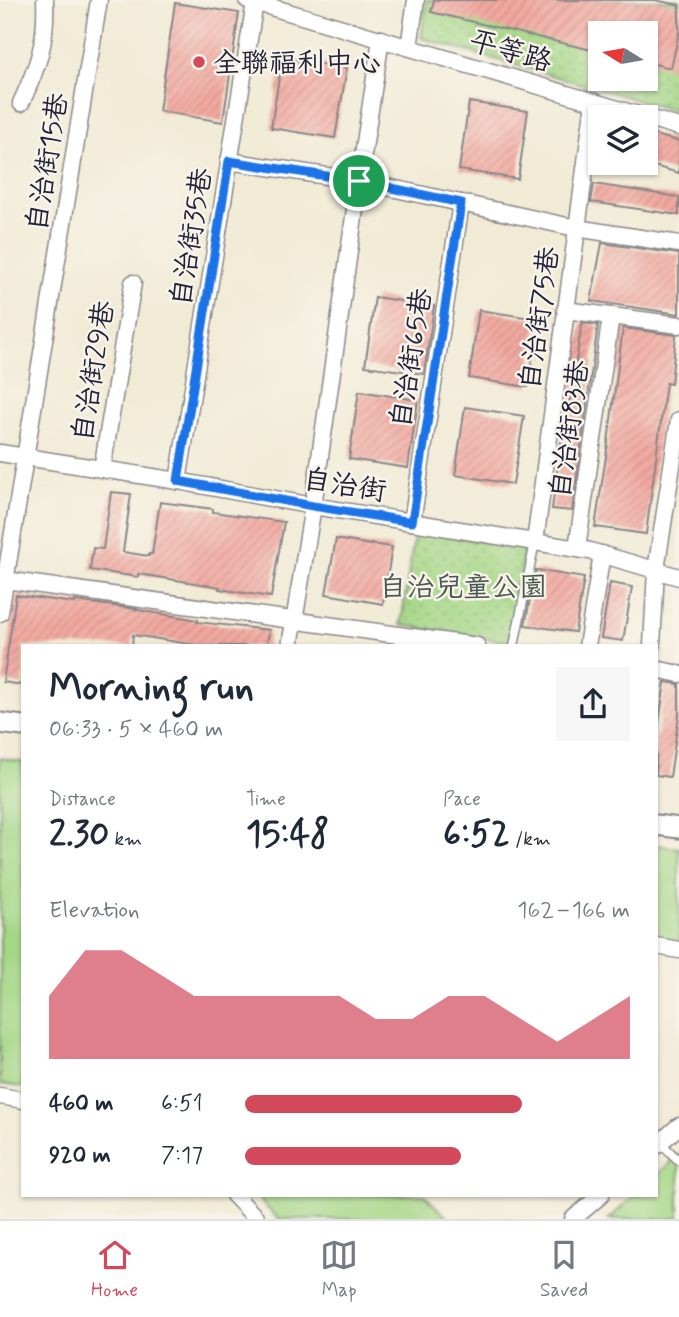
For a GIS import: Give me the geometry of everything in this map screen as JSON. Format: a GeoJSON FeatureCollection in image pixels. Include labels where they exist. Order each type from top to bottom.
{"type":"FeatureCollection","features":[{"type":"Feature","properties":{"kind":"street"},"geometry":{"type":"LineString","coordinates":[[21,103],[43,48],[45,0]]}},
{"type":"Feature","properties":{"kind":"street","name":"自治街15巷"},"geometry":{"type":"LineString","coordinates":[[0,613],[99,0]]}},
{"type":"Feature","properties":{"kind":"street"},"geometry":{"type":"LineString","coordinates":[[409,47],[416,0]]}},
{"type":"Feature","properties":{"kind":"street","name":"平等路"},"geometry":{"type":"LineString","coordinates":[[251,1],[679,127]]}},
{"type":"Feature","properties":{"kind":"street","name":"自治街35巷"},"geometry":{"type":"LineString","coordinates":[[178,481],[229,161],[251,1]]}},
{"type":"Feature","properties":{"kind":"street"},"geometry":{"type":"LineString","coordinates":[[290,644],[381,39]]}},
{"type":"Feature","properties":{"kind":"street","name":"自治街75巷"},"geometry":{"type":"LineString","coordinates":[[535,542],[594,102]]}},
{"type":"Feature","properties":{"kind":"street"},"geometry":{"type":"LineString","coordinates":[[229,161],[359,181],[576,228],[679,244]]}},
{"type":"Feature","properties":{"kind":"street","name":"自治街65巷"},"geometry":{"type":"LineString","coordinates":[[412,522],[461,203]]}},
{"type":"Feature","properties":{"kind":"street","name":"自治街29巷"},"geometry":{"type":"LineString","coordinates":[[102,469],[133,283]]}},
{"type":"Feature","properties":{"kind":"street"},"geometry":{"type":"LineString","coordinates":[[565,310],[679,325]]}},
{"type":"Feature","properties":{"kind":"street","name":"自治街83巷"},"geometry":{"type":"LineString","coordinates":[[577,548],[611,316]]}},
{"type":"Feature","properties":{"kind":"street"},"geometry":{"type":"LineString","coordinates":[[652,644],[656,570],[679,421]]}},
{"type":"Feature","properties":{"kind":"street","name":"自治街"},"geometry":{"type":"LineString","coordinates":[[0,453],[577,548],[679,577]]}},
{"type":"Feature","properties":{"kind":"street"},"geometry":{"type":"LineString","coordinates":[[587,644],[602,554]]}},
{"type":"Feature","properties":{"kind":"street"},"geometry":{"type":"LineString","coordinates":[[5,580],[463,644]]}},
{"type":"Feature","properties":{"kind":"street"},"geometry":{"type":"LineString","coordinates":[[658,669],[679,674]]}},
{"type":"Feature","properties":{"kind":"street"},"geometry":{"type":"LineString","coordinates":[[0,723],[21,726]]}},
{"type":"Feature","properties":{"kind":"street"},"geometry":{"type":"LineString","coordinates":[[658,825],[679,828]]}},
{"type":"Feature","properties":{"kind":"street"},"geometry":{"type":"LineString","coordinates":[[658,946],[679,950]]}},
{"type":"Feature","properties":{"kind":"street"},"geometry":{"type":"LineString","coordinates":[[0,1097],[21,1100]]}},
{"type":"Feature","properties":{"kind":"street"},"geometry":{"type":"LineString","coordinates":[[659,1144],[679,1126]]}},
{"type":"Feature","properties":{"kind":"street"},"geometry":{"type":"LineString","coordinates":[[236,1197],[257,1219]]}},
{"type":"Feature","properties":{"kind":"street"},"geometry":{"type":"LineString","coordinates":[[573,1219],[599,1197]]}},
{"type":"Feature","properties":{"kind":"lane"},"geometry":{"type":"LineString","coordinates":[[513,644],[535,542]]}},
{"type":"Feature","properties":{"kind":"lane"},"geometry":{"type":"LineString","coordinates":[[659,1144],[679,1161]]}},
{"type":"Feature","properties":{"kind":"green space"},"geometry":{"type":"Polygon","coordinates":[[[427,0],[679,0],[679,112],[606,91],[658,91],[658,21],[588,21],[588,86],[421,38],[427,0]]]}},
{"type":"Feature","properties":{"kind":"green space","name":"自治兒童公園"},"geometry":{"type":"Polygon","coordinates":[[[415,531],[524,548],[510,642],[401,625],[415,531]]]}},
{"type":"Feature","properties":{"kind":"green space"},"geometry":{"type":"Polygon","coordinates":[[[0,758],[21,762],[21,1087],[0,1084],[0,758]]]}},
{"type":"Feature","properties":{"kind":"green space"},"geometry":{"type":"Polygon","coordinates":[[[658,845],[679,848],[679,943],[658,939],[658,845]]]}},
{"type":"Feature","properties":{"kind":"green space"},"geometry":{"type":"Polygon","coordinates":[[[679,1155],[679,1219],[609,1219],[633,1197],[658,1197],[658,1174],[679,1155]]]}},
{"type":"Feature","properties":{"kind":"green space"},"geometry":{"type":"Polygon","coordinates":[[[259,1197],[426,1197],[449,1219],[278,1219],[259,1197]]]}},
{"type":"Feature","properties":{"kind":"building"},"geometry":{"type":"Polygon","coordinates":[[[434,0],[655,0],[679,5],[679,33],[671,68],[658,65],[658,21],[588,21],[588,49],[431,12],[434,0]]]}},
{"type":"Feature","properties":{"kind":"building","name":"全聯福利中心"},"geometry":{"type":"Polygon","coordinates":[[[175,3],[239,13],[223,122],[159,111],[175,3]]]}},
{"type":"Feature","properties":{"kind":"building"},"geometry":{"type":"Polygon","coordinates":[[[282,58],[347,68],[335,138],[271,128],[282,58]]]}},
{"type":"Feature","properties":{"kind":"building"},"geometry":{"type":"Polygon","coordinates":[[[469,102],[528,111],[518,179],[459,170],[469,102]]]}},
{"type":"Feature","properties":{"kind":"building"},"geometry":{"type":"Polygon","coordinates":[[[658,136],[679,141],[679,173],[658,167],[658,136]]]}},
{"type":"Feature","properties":{"kind":"building"},"geometry":{"type":"Polygon","coordinates":[[[594,184],[679,197],[679,215],[591,202],[594,184]]]}},
{"type":"Feature","properties":{"kind":"building"},"geometry":{"type":"Polygon","coordinates":[[[602,243],[679,254],[679,314],[591,301],[602,243]]]}},
{"type":"Feature","properties":{"kind":"building"},"geometry":{"type":"Polygon","coordinates":[[[375,297],[434,306],[424,374],[365,366],[375,297]]]}},
{"type":"Feature","properties":{"kind":"building"},"geometry":{"type":"Polygon","coordinates":[[[479,310],[538,319],[528,387],[469,378],[479,310]]]}},
{"type":"Feature","properties":{"kind":"building"},"geometry":{"type":"Polygon","coordinates":[[[582,323],[598,325],[572,511],[552,509],[561,442],[582,323]]]}},
{"type":"Feature","properties":{"kind":"building"},"geometry":{"type":"Polygon","coordinates":[[[623,328],[676,335],[671,384],[666,383],[646,534],[595,527],[623,328]]]}},
{"type":"Feature","properties":{"kind":"building"},"geometry":{"type":"Polygon","coordinates":[[[359,391],[418,400],[408,468],[349,459],[359,391]]]}},
{"type":"Feature","properties":{"kind":"building"},"geometry":{"type":"Polygon","coordinates":[[[465,407],[524,416],[513,484],[455,475],[465,407]]]}},
{"type":"Feature","properties":{"kind":"building"},"geometry":{"type":"Polygon","coordinates":[[[111,492],[131,494],[123,552],[149,556],[152,554],[160,502],[284,522],[271,597],[138,574],[138,577],[90,570],[93,548],[103,549],[111,492]]]}},
{"type":"Feature","properties":{"kind":"building"},"geometry":{"type":"Polygon","coordinates":[[[336,539],[392,547],[383,604],[326,594],[336,539]]]}},
{"type":"Feature","properties":{"kind":"building"},"geometry":{"type":"Polygon","coordinates":[[[536,570],[584,578],[575,632],[525,625],[536,570]]]}},
{"type":"Feature","properties":{"kind":"building"},"geometry":{"type":"Polygon","coordinates":[[[610,583],[632,587],[623,641],[601,638],[610,583]]]}},
{"type":"Feature","properties":{"kind":"building"},"geometry":{"type":"Polygon","coordinates":[[[16,595],[137,609],[198,620],[197,622],[269,630],[267,644],[189,644],[133,635],[132,644],[21,644],[21,685],[3,682],[16,595]]]}},
{"type":"Feature","properties":{"kind":"building"},"geometry":{"type":"Polygon","coordinates":[[[665,682],[679,684],[679,715],[670,777],[658,775],[658,729],[665,682]]]}},
{"type":"Feature","properties":{"kind":"place","name":"全聯福利中心"},"geometry":{"type":"Point","coordinates":[199,62]}},
{"type":"Feature","properties":{"kind":"route"},"geometry":{"type":"LineString","coordinates":[[229,161],[359,181],[461,203],[412,522],[178,481],[229,161]]}}]}
